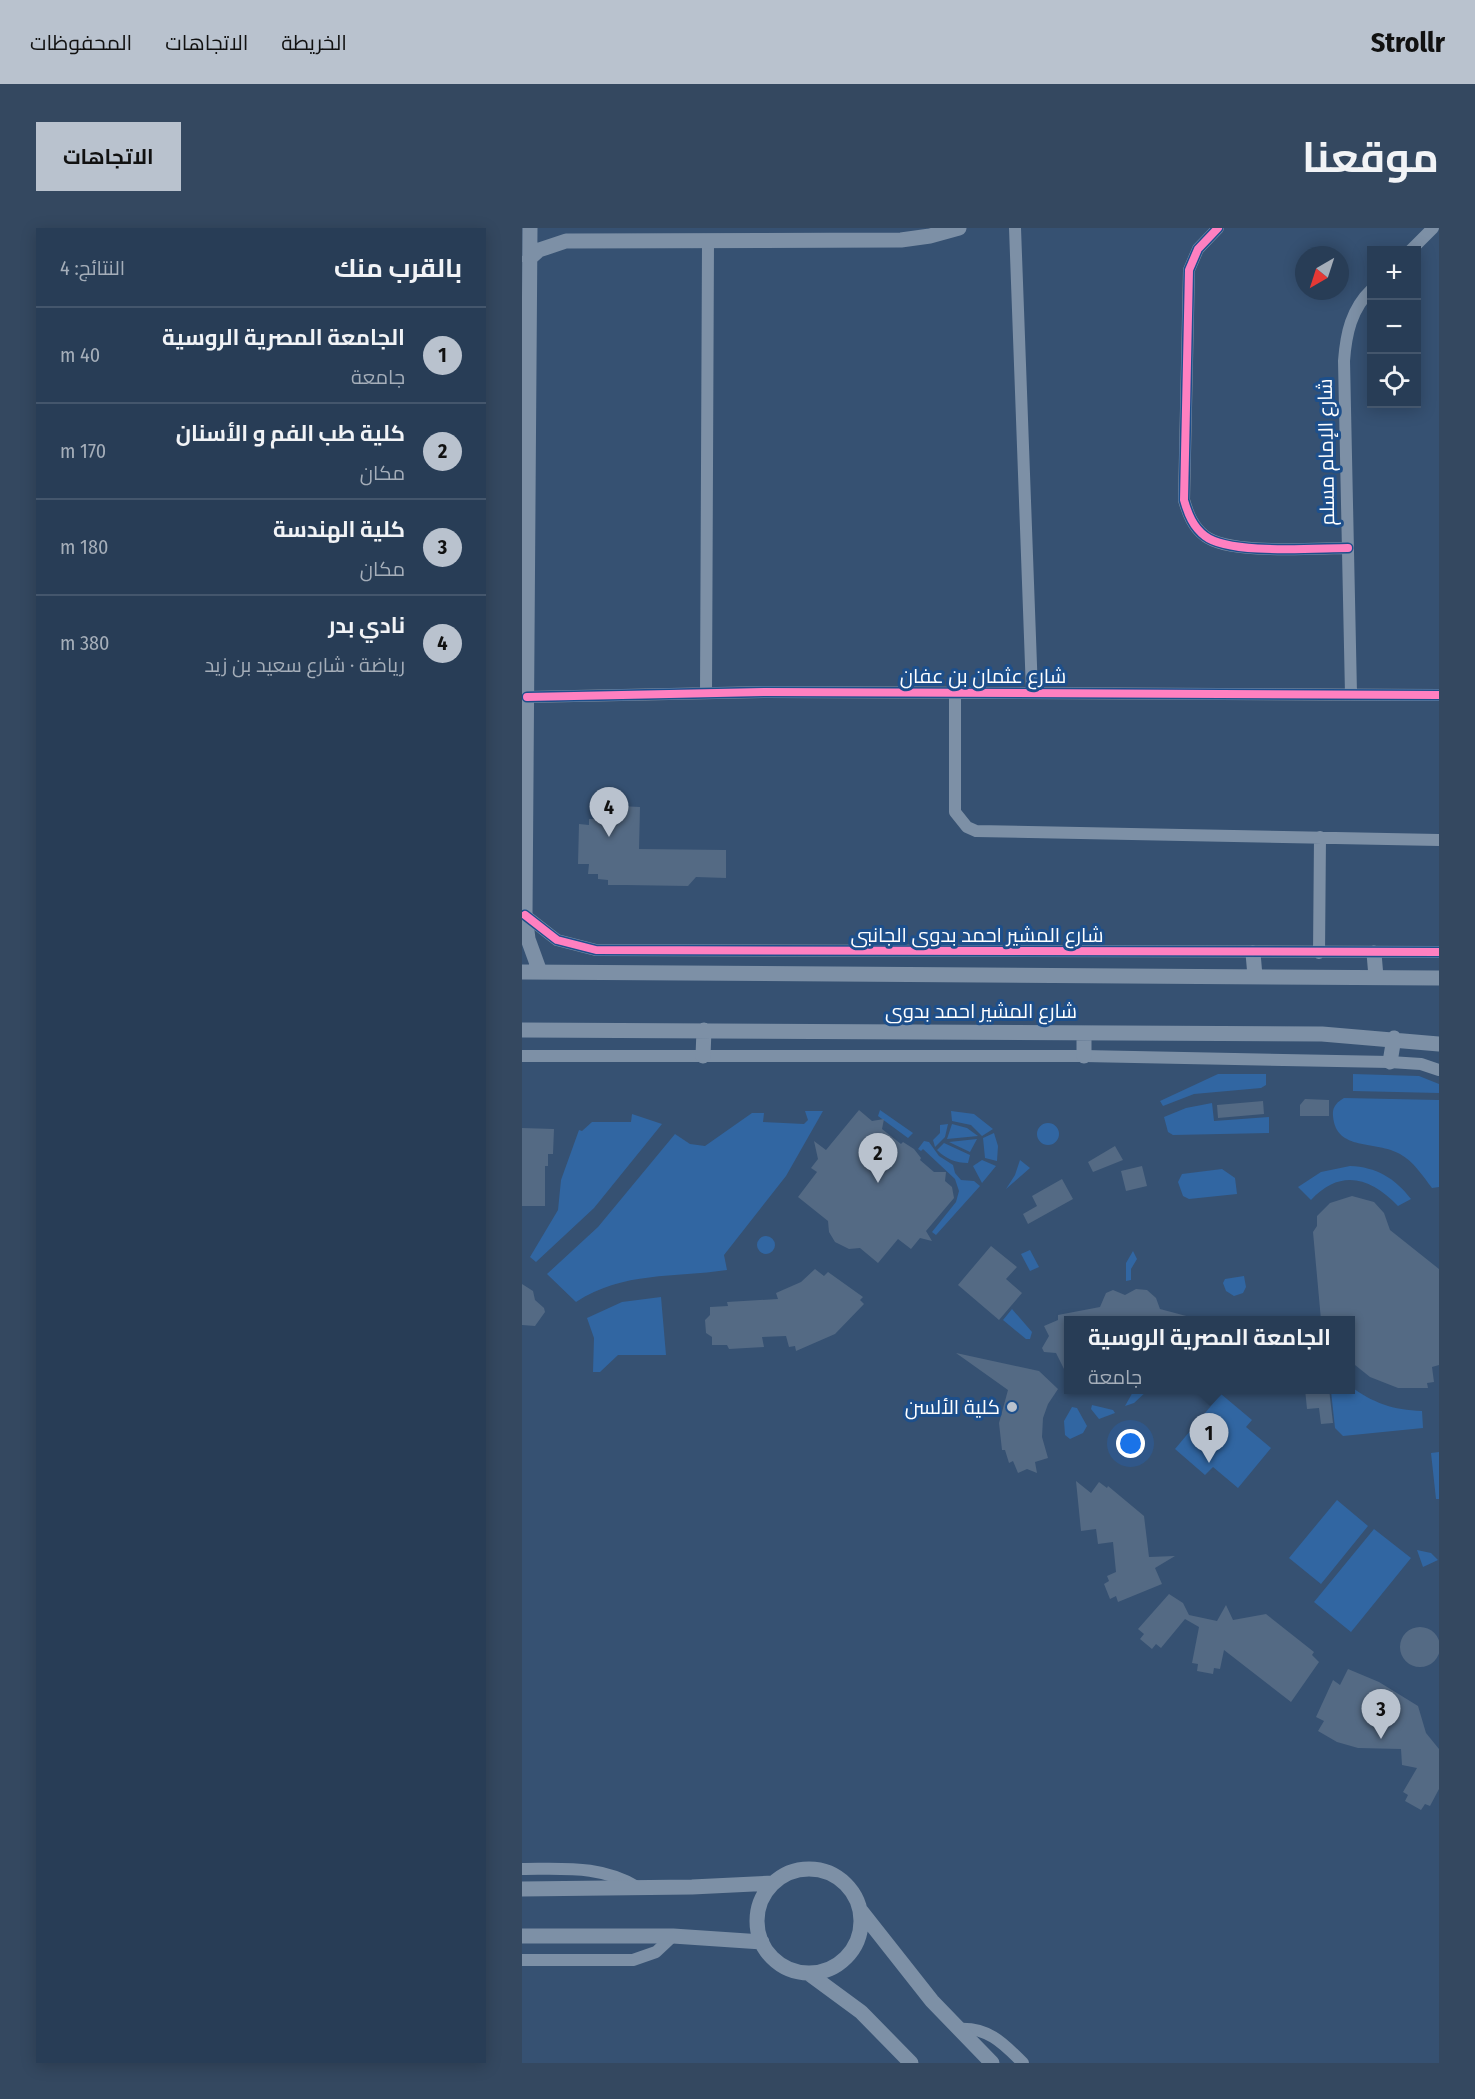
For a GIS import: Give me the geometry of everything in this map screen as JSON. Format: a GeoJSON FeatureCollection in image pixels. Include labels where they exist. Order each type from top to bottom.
{"type":"FeatureCollection","features":[{"type":"Feature","properties":{"kind":"street"},"geometry":{"type":"LineString","coordinates":[[530,228],[524,634],[525,915],[528,939],[540,972]]}},
{"type":"Feature","properties":{"kind":"street"},"geometry":{"type":"LineString","coordinates":[[529,259],[552,244],[580,235],[708,242],[901,240],[930,237],[959,228]]}},
{"type":"Feature","properties":{"kind":"street"},"geometry":{"type":"LineString","coordinates":[[1015,228],[1032,692]]}},
{"type":"Feature","properties":{"kind":"street"},"geometry":{"type":"LineString","coordinates":[[1218,228],[1198,249],[1189,270],[1184,500],[1188,515],[1205,536],[1227,546],[1348,548]]}},
{"type":"Feature","properties":{"kind":"street"},"geometry":{"type":"LineString","coordinates":[[1415,246],[1433,228]]}},
{"type":"Feature","properties":{"kind":"street"},"geometry":{"type":"LineString","coordinates":[[706,693],[708,242]]}},
{"type":"Feature","properties":{"kind":"street","name":"شارع الإمام مسلم"},"geometry":{"type":"LineString","coordinates":[[1351,694],[1345,338],[1353,315],[1367,295]]}},
{"type":"Feature","properties":{"kind":"street"},"geometry":{"type":"LineString","coordinates":[[955,692],[953,802],[959,820],[976,831],[1439,840]]}},
{"type":"Feature","properties":{"kind":"street","name":"شارع عثمان بن عفان"},"geometry":{"type":"LineString","coordinates":[[525,708],[706,693],[1032,692],[1439,695]]}},
{"type":"Feature","properties":{"kind":"street"},"geometry":{"type":"LineString","coordinates":[[1319,953],[1320,837]]}},
{"type":"Feature","properties":{"kind":"street","name":"شارع المشير احمد بدوى الجانبى"},"geometry":{"type":"LineString","coordinates":[[525,915],[557,940],[596,950],[1439,952]]}},
{"type":"Feature","properties":{"kind":"street"},"geometry":{"type":"LineString","coordinates":[[1253,953],[1255,976]]}},
{"type":"Feature","properties":{"kind":"street"},"geometry":{"type":"LineString","coordinates":[[1374,953],[1376,977]]}},
{"type":"Feature","properties":{"kind":"street","name":"شارع المشير احمد بدوى"},"geometry":{"type":"LineString","coordinates":[[522,972],[1439,978]]}},
{"type":"Feature","properties":{"kind":"street","name":"شارع المشير احمد بدوى"},"geometry":{"type":"LineString","coordinates":[[522,1030],[1322,1034],[1394,1038],[1439,1044]]}},
{"type":"Feature","properties":{"kind":"street"},"geometry":{"type":"LineString","coordinates":[[703,1056],[704,1030]]}},
{"type":"Feature","properties":{"kind":"street"},"geometry":{"type":"LineString","coordinates":[[1084,1033],[1084,1056]]}},
{"type":"Feature","properties":{"kind":"street"},"geometry":{"type":"LineString","coordinates":[[1390,1062],[1394,1038]]}},
{"type":"Feature","properties":{"kind":"street"},"geometry":{"type":"LineString","coordinates":[[522,1056],[1084,1056],[1390,1062],[1421,1064],[1439,1070]]}},
{"type":"Feature","properties":{"kind":"street"},"geometry":{"type":"LineString","coordinates":[[522,1869],[594,1870],[618,1876],[639,1888]]}},
{"type":"Feature","properties":{"kind":"street"},"geometry":{"type":"LineString","coordinates":[[911,2063],[861,2012],[808,1972],[780,1964],[762,1942],[758,1930],[760,1905],[773,1883],[788,1873],[806,1869],[831,1873],[850,1888],[861,1911],[907,1972],[992,2063]]}},
{"type":"Feature","properties":{"kind":"street"},"geometry":{"type":"LineString","coordinates":[[522,1888],[639,1888],[773,1883]]}},
{"type":"Feature","properties":{"kind":"street"},"geometry":{"type":"LineString","coordinates":[[808,1972],[830,1968],[849,1954],[860,1934],[861,1911]]}},
{"type":"Feature","properties":{"kind":"street"},"geometry":{"type":"LineString","coordinates":[[522,1936],[673,1936],[762,1942]]}},
{"type":"Feature","properties":{"kind":"street"},"geometry":{"type":"LineString","coordinates":[[522,1960],[633,1960],[656,1952],[673,1936]]}},
{"type":"Feature","properties":{"kind":"street"},"geometry":{"type":"LineString","coordinates":[[958,2029],[983,2031],[994,2036],[1023,2063]]}},
{"type":"Feature","properties":{"kind":"shaded area"},"geometry":{"type":"Polygon","coordinates":[[[1218,1074],[1266,1074],[1266,1085],[1261,1088],[1194,1094],[1163,1106],[1160,1101],[1218,1074]]]}},
{"type":"Feature","properties":{"kind":"shaded area"},"geometry":{"type":"Polygon","coordinates":[[[1353,1074],[1419,1076],[1439,1084],[1439,1093],[1353,1091],[1353,1074]]]}},
{"type":"Feature","properties":{"kind":"shaded area"},"geometry":{"type":"Polygon","coordinates":[[[1344,1098],[1439,1100],[1439,1187],[1432,1188],[1414,1165],[1400,1154],[1349,1140],[1341,1135],[1336,1127],[1333,1110],[1335,1105],[1344,1098]]]}},
{"type":"Feature","properties":{"kind":"shaded area"},"geometry":{"type":"Polygon","coordinates":[[[1212,1103],[1214,1121],[1269,1117],[1269,1133],[1173,1135],[1168,1132],[1164,1117],[1186,1108],[1212,1103]]]}},
{"type":"Feature","properties":{"kind":"shaded area"},"geometry":{"type":"Polygon","coordinates":[[[880,1110],[913,1133],[908,1138],[878,1116],[880,1110]]]}},
{"type":"Feature","properties":{"kind":"shaded area"},"geometry":{"type":"Polygon","coordinates":[[[805,1111],[823,1111],[786,1176],[724,1255],[727,1270],[631,1280],[594,1292],[576,1302],[547,1274],[598,1227],[675,1134],[690,1144],[705,1146],[752,1113],[764,1113],[763,1122],[804,1124],[808,1120],[805,1111]]]}},
{"type":"Feature","properties":{"kind":"shaded area"},"geometry":{"type":"Polygon","coordinates":[[[951,1111],[974,1114],[993,1129],[982,1136],[971,1125],[952,1121],[951,1111]]]}},
{"type":"Feature","properties":{"kind":"shaded area"},"geometry":{"type":"Polygon","coordinates":[[[632,1114],[662,1124],[594,1208],[536,1262],[530,1257],[558,1210],[561,1180],[579,1130],[582,1131],[592,1122],[631,1122],[632,1114]]]}},
{"type":"Feature","properties":{"kind":"shaded area"},"geometry":{"type":"Polygon","coordinates":[[[1048,1123],[1056,1126],[1059,1134],[1056,1142],[1048,1145],[1040,1142],[1037,1134],[1040,1126],[1048,1123]]]}},
{"type":"Feature","properties":{"kind":"shaded area"},"geometry":{"type":"Polygon","coordinates":[[[948,1124],[945,1137],[935,1147],[933,1140],[940,1133],[940,1125],[948,1124]]]}},
{"type":"Feature","properties":{"kind":"shaded area"},"geometry":{"type":"Polygon","coordinates":[[[952,1124],[967,1128],[978,1136],[947,1139],[952,1124]]]}},
{"type":"Feature","properties":{"kind":"shaded area"},"geometry":{"type":"Polygon","coordinates":[[[994,1133],[998,1146],[997,1161],[985,1158],[983,1138],[994,1133]]]}},
{"type":"Feature","properties":{"kind":"shaded area"},"geometry":{"type":"Polygon","coordinates":[[[977,1139],[970,1152],[949,1142],[977,1139]]]}},
{"type":"Feature","properties":{"kind":"shaded area"},"geometry":{"type":"Polygon","coordinates":[[[924,1141],[929,1142],[939,1156],[953,1165],[955,1173],[961,1180],[974,1181],[980,1186],[936,1235],[932,1232],[956,1202],[959,1191],[955,1179],[923,1149],[921,1151],[918,1149],[924,1141]]]}},
{"type":"Feature","properties":{"kind":"shaded area"},"geometry":{"type":"Polygon","coordinates":[[[944,1143],[970,1155],[968,1163],[951,1160],[940,1153],[937,1150],[944,1143]]]}},
{"type":"Feature","properties":{"kind":"shaded area"},"geometry":{"type":"Polygon","coordinates":[[[982,1160],[996,1166],[982,1183],[973,1166],[982,1160]]]}},
{"type":"Feature","properties":{"kind":"shaded area"},"geometry":{"type":"Polygon","coordinates":[[[1020,1160],[1030,1168],[1006,1189],[1015,1175],[1020,1160]]]}},
{"type":"Feature","properties":{"kind":"shaded area"},"geometry":{"type":"Polygon","coordinates":[[[1350,1166],[1377,1171],[1392,1180],[1411,1199],[1398,1206],[1377,1189],[1356,1180],[1345,1180],[1333,1184],[1311,1200],[1298,1187],[1321,1172],[1350,1166]]]}},
{"type":"Feature","properties":{"kind":"shaded area"},"geometry":{"type":"Polygon","coordinates":[[[1222,1169],[1235,1178],[1237,1194],[1189,1199],[1183,1196],[1178,1182],[1182,1174],[1222,1169]]]}},
{"type":"Feature","properties":{"kind":"shaded area"},"geometry":{"type":"Polygon","coordinates":[[[766,1236],[772,1239],[775,1245],[772,1251],[766,1254],[760,1251],[757,1245],[760,1239],[766,1236]]]}},
{"type":"Feature","properties":{"kind":"shaded area"},"geometry":{"type":"Polygon","coordinates":[[[1030,1250],[1039,1267],[1030,1271],[1021,1254],[1030,1250]]]}},
{"type":"Feature","properties":{"kind":"shaded area"},"geometry":{"type":"Polygon","coordinates":[[[1133,1251],[1137,1259],[1131,1269],[1131,1280],[1126,1281],[1126,1263],[1133,1251]]]}},
{"type":"Feature","properties":{"kind":"shaded area"},"geometry":{"type":"Polygon","coordinates":[[[1244,1276],[1246,1287],[1243,1293],[1234,1296],[1226,1291],[1223,1283],[1225,1279],[1244,1276]]]}},
{"type":"Feature","properties":{"kind":"shaded area"},"geometry":{"type":"Polygon","coordinates":[[[661,1297],[666,1355],[618,1355],[600,1372],[593,1372],[594,1338],[587,1318],[622,1302],[661,1297]]]}},
{"type":"Feature","properties":{"kind":"shaded area"},"geometry":{"type":"Polygon","coordinates":[[[1012,1309],[1032,1332],[1030,1339],[1026,1339],[1003,1320],[1012,1309]]]}},
{"type":"Feature","properties":{"kind":"shaded area"},"geometry":{"type":"Polygon","coordinates":[[[1355,1389],[1384,1404],[1422,1411],[1423,1428],[1343,1436],[1335,1428],[1331,1394],[1355,1394],[1355,1389]]]}},
{"type":"Feature","properties":{"kind":"shaded area"},"geometry":{"type":"Polygon","coordinates":[[[1132,1394],[1144,1394],[1134,1403],[1125,1406],[1132,1394]]]}},
{"type":"Feature","properties":{"kind":"shaded area"},"geometry":{"type":"Polygon","coordinates":[[[1221,1394],[1252,1420],[1246,1427],[1271,1448],[1238,1488],[1213,1467],[1205,1475],[1175,1449],[1221,1394]]]}},
{"type":"Feature","properties":{"kind":"shaded area"},"geometry":{"type":"Polygon","coordinates":[[[1092,1405],[1113,1410],[1115,1413],[1099,1419],[1091,1409],[1092,1405]]]}},
{"type":"Feature","properties":{"kind":"shaded area"},"geometry":{"type":"Polygon","coordinates":[[[1072,1407],[1077,1408],[1087,1426],[1083,1433],[1070,1439],[1065,1435],[1064,1421],[1072,1407]]]}},
{"type":"Feature","properties":{"kind":"shaded area"},"geometry":{"type":"Polygon","coordinates":[[[1439,1452],[1439,1499],[1436,1499],[1431,1453],[1439,1452]]]}},
{"type":"Feature","properties":{"kind":"shaded area"},"geometry":{"type":"Polygon","coordinates":[[[1337,1500],[1368,1526],[1321,1584],[1289,1558],[1337,1500]]]}},
{"type":"Feature","properties":{"kind":"shaded area"},"geometry":{"type":"Polygon","coordinates":[[[1374,1529],[1411,1558],[1351,1632],[1314,1602],[1374,1529]]]}},
{"type":"Feature","properties":{"kind":"shaded area"},"geometry":{"type":"Polygon","coordinates":[[[1417,1550],[1431,1553],[1438,1560],[1423,1567],[1417,1550]]]}},
{"type":"Feature","properties":{"kind":"building"},"geometry":{"type":"Polygon","coordinates":[[[600,805],[640,807],[639,849],[726,850],[726,878],[696,877],[688,886],[608,885],[608,880],[598,879],[598,874],[588,874],[589,864],[578,864],[579,824],[589,825],[589,819],[600,819],[600,805]]]}},
{"type":"Feature","properties":{"kind":"building"},"geometry":{"type":"Polygon","coordinates":[[[1305,1099],[1329,1100],[1329,1116],[1300,1116],[1300,1105],[1305,1099]]]}},
{"type":"Feature","properties":{"kind":"building"},"geometry":{"type":"Polygon","coordinates":[[[1263,1101],[1264,1114],[1218,1118],[1217,1105],[1263,1101]]]}},
{"type":"Feature","properties":{"kind":"building"},"geometry":{"type":"Polygon","coordinates":[[[859,1110],[872,1121],[884,1119],[882,1129],[901,1144],[903,1142],[914,1149],[921,1158],[920,1160],[934,1172],[946,1172],[945,1181],[952,1187],[954,1198],[926,1231],[932,1241],[920,1238],[911,1249],[898,1239],[878,1263],[860,1248],[849,1249],[835,1242],[829,1232],[828,1221],[798,1197],[817,1172],[811,1168],[818,1159],[814,1141],[826,1150],[859,1110]]]}},
{"type":"Feature","properties":{"kind":"building"},"geometry":{"type":"Polygon","coordinates":[[[522,1128],[554,1129],[553,1154],[548,1154],[548,1166],[545,1166],[545,1206],[522,1206],[522,1128]]]}},
{"type":"Feature","properties":{"kind":"building"},"geometry":{"type":"Polygon","coordinates":[[[1115,1146],[1123,1160],[1093,1172],[1088,1162],[1115,1146]]]}},
{"type":"Feature","properties":{"kind":"building"},"geometry":{"type":"Polygon","coordinates":[[[1142,1166],[1147,1186],[1126,1191],[1121,1171],[1142,1166]]]}},
{"type":"Feature","properties":{"kind":"building"},"geometry":{"type":"Polygon","coordinates":[[[1062,1179],[1073,1199],[1028,1224],[1023,1214],[1037,1206],[1032,1196],[1062,1179]]]}},
{"type":"Feature","properties":{"kind":"building"},"geometry":{"type":"Polygon","coordinates":[[[1352,1196],[1374,1202],[1384,1213],[1390,1230],[1439,1269],[1439,1365],[1432,1367],[1434,1382],[1427,1383],[1428,1388],[1398,1388],[1370,1377],[1355,1365],[1355,1316],[1321,1316],[1313,1232],[1317,1226],[1317,1216],[1330,1203],[1352,1196]]]}},
{"type":"Feature","properties":{"kind":"building"},"geometry":{"type":"Polygon","coordinates":[[[991,1246],[1017,1267],[1006,1279],[1022,1293],[999,1320],[958,1285],[991,1246]]]}},
{"type":"Feature","properties":{"kind":"building"},"geometry":{"type":"Polygon","coordinates":[[[815,1269],[824,1276],[828,1272],[863,1297],[860,1300],[864,1304],[835,1334],[796,1351],[795,1346],[789,1347],[786,1336],[762,1337],[764,1347],[729,1349],[727,1345],[712,1345],[712,1337],[706,1333],[705,1320],[710,1315],[710,1307],[728,1306],[727,1302],[778,1299],[776,1293],[801,1282],[815,1269]]]}},
{"type":"Feature","properties":{"kind":"building"},"geometry":{"type":"Polygon","coordinates":[[[522,1284],[533,1291],[535,1300],[544,1308],[545,1312],[535,1326],[522,1325],[522,1284]]]}},
{"type":"Feature","properties":{"kind":"building"},"geometry":{"type":"Polygon","coordinates":[[[1136,1289],[1147,1290],[1156,1298],[1160,1309],[1186,1316],[1064,1316],[1064,1369],[1056,1353],[1044,1352],[1042,1348],[1049,1336],[1044,1326],[1058,1320],[1058,1315],[1100,1307],[1106,1293],[1113,1290],[1125,1295],[1136,1289]]]}},
{"type":"Feature","properties":{"kind":"building","name":"كلية الألسن"},"geometry":{"type":"Polygon","coordinates":[[[956,1353],[1039,1371],[1058,1389],[1048,1404],[1043,1418],[1042,1437],[1048,1458],[1035,1462],[1037,1473],[1027,1469],[1018,1473],[1013,1461],[1009,1463],[1005,1450],[1002,1450],[999,1423],[1008,1390],[956,1353]]]}},
{"type":"Feature","properties":{"kind":"building"},"geometry":{"type":"Polygon","coordinates":[[[1306,1394],[1330,1394],[1333,1423],[1321,1424],[1319,1408],[1307,1409],[1306,1394]]]}},
{"type":"Feature","properties":{"kind":"building"},"geometry":{"type":"Polygon","coordinates":[[[1076,1481],[1091,1493],[1099,1482],[1107,1488],[1108,1486],[1144,1516],[1149,1557],[1175,1556],[1155,1568],[1162,1584],[1118,1602],[1116,1596],[1110,1599],[1104,1584],[1109,1581],[1107,1576],[1116,1572],[1113,1542],[1098,1544],[1096,1529],[1081,1531],[1076,1481]]]}},
{"type":"Feature","properties":{"kind":"building"},"geometry":{"type":"Polygon","coordinates":[[[1169,1594],[1183,1603],[1189,1615],[1217,1621],[1226,1605],[1233,1620],[1266,1614],[1314,1652],[1312,1655],[1319,1662],[1291,1702],[1224,1650],[1220,1669],[1214,1668],[1213,1674],[1197,1671],[1198,1664],[1192,1663],[1199,1627],[1185,1619],[1161,1648],[1156,1644],[1152,1649],[1140,1639],[1144,1634],[1138,1629],[1169,1594]]]}},
{"type":"Feature","properties":{"kind":"building"},"geometry":{"type":"Polygon","coordinates":[[[1420,1627],[1428,1628],[1434,1633],[1439,1639],[1439,1655],[1434,1661],[1428,1666],[1420,1667],[1412,1666],[1406,1661],[1401,1655],[1400,1647],[1401,1639],[1406,1633],[1412,1628],[1420,1627]]]}},
{"type":"Feature","properties":{"kind":"building"},"geometry":{"type":"Polygon","coordinates":[[[1348,1669],[1379,1682],[1418,1706],[1426,1733],[1439,1749],[1439,1789],[1430,1806],[1425,1804],[1421,1810],[1405,1801],[1408,1795],[1403,1792],[1417,1768],[1402,1765],[1401,1749],[1358,1748],[1337,1742],[1318,1731],[1324,1721],[1316,1717],[1333,1680],[1340,1685],[1348,1669]]]}},
{"type":"Feature","properties":{"kind":"cycle path"},"geometry":{"type":"LineString","coordinates":[[1218,228],[1198,249],[1189,270],[1184,500],[1189,515],[1197,529],[1205,536],[1233,546],[1273,549],[1348,548]]}},
{"type":"Feature","properties":{"kind":"cycle path"},"geometry":{"type":"LineString","coordinates":[[527,697],[766,692],[1439,695]]}},
{"type":"Feature","properties":{"kind":"cycle path"},"geometry":{"type":"LineString","coordinates":[[525,915],[557,940],[596,950],[1439,952]]}},
{"type":"Feature","properties":{"kind":"place","name":"نادي بدر"},"geometry":{"type":"Point","coordinates":[609,837]}},
{"type":"Feature","properties":{"kind":"place","name":"كلية طب الفم و الأسنان"},"geometry":{"type":"Point","coordinates":[878,1183]}},
{"type":"Feature","properties":{"kind":"place","name":"كلية الألسن"},"geometry":{"type":"Point","coordinates":[1012,1407]}},
{"type":"Feature","properties":{"kind":"place","name":"الجامعة المصرية الروسية"},"geometry":{"type":"Point","coordinates":[1209,1463]}},
{"type":"Feature","properties":{"kind":"place","name":"كلية الهندسة"},"geometry":{"type":"Point","coordinates":[1381,1739]}}]}
